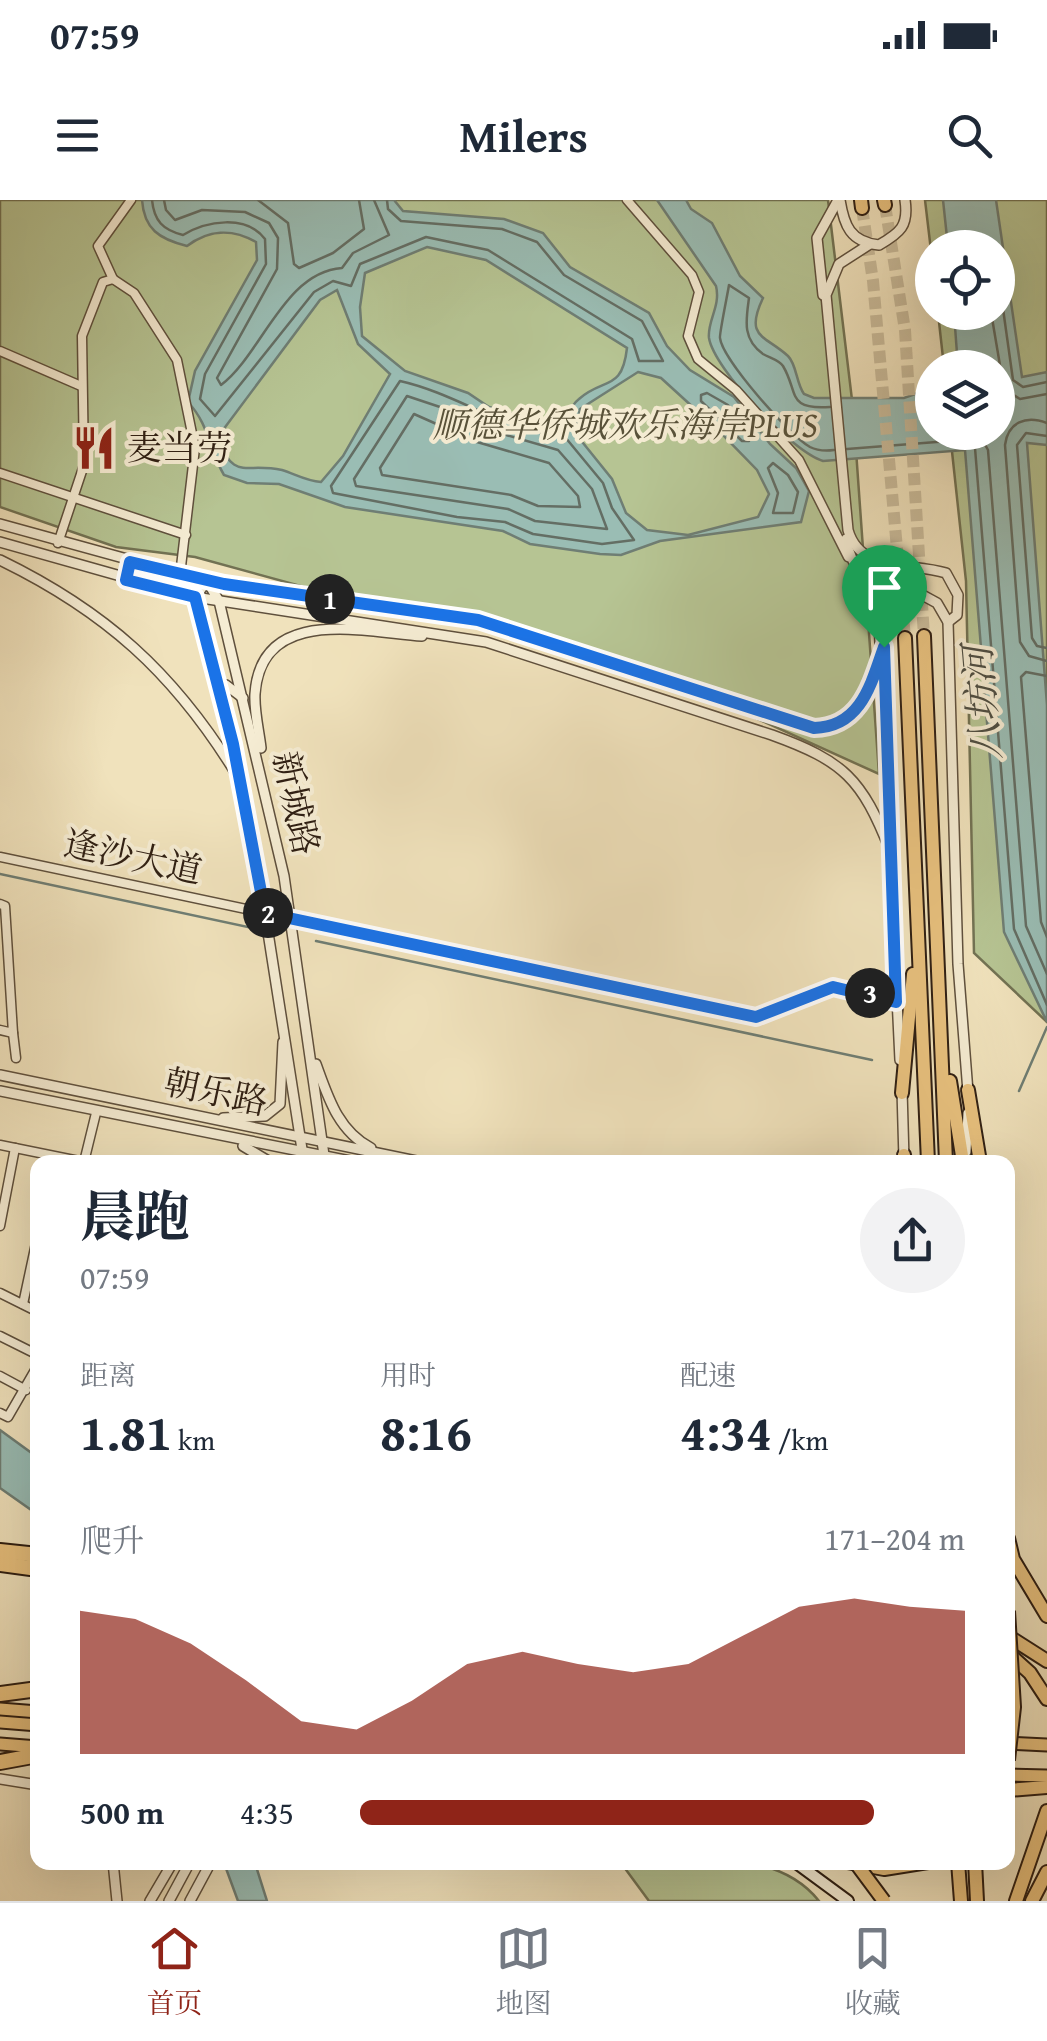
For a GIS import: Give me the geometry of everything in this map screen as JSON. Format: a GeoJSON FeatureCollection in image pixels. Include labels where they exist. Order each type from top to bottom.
{"type":"FeatureCollection","features":[{"type":"Feature","properties":{"kind":"highway"},"geometry":{"type":"LineString","coordinates":[[924,636],[946,1155]]}},
{"type":"Feature","properties":{"kind":"highway"},"geometry":{"type":"LineString","coordinates":[[905,638],[928,1155]]}},
{"type":"Feature","properties":{"kind":"highway"},"geometry":{"type":"LineString","coordinates":[[902,1094],[917,921]]}},
{"type":"Feature","properties":{"kind":"highway"},"geometry":{"type":"LineString","coordinates":[[941,1024],[964,1155]]}},
{"type":"Feature","properties":{"kind":"highway"},"geometry":{"type":"LineString","coordinates":[[968,1090],[979,1155]]}},
{"type":"Feature","properties":{"kind":"highway"},"geometry":{"type":"LineString","coordinates":[[0,1551],[30,1554]]}},
{"type":"Feature","properties":{"kind":"highway"},"geometry":{"type":"LineString","coordinates":[[1015,1562],[1047,1616]]}},
{"type":"Feature","properties":{"kind":"highway"},"geometry":{"type":"LineString","coordinates":[[0,1564],[30,1568]]}},
{"type":"Feature","properties":{"kind":"highway"},"geometry":{"type":"LineString","coordinates":[[1015,1641],[1042,1658]]}},
{"type":"Feature","properties":{"kind":"highway"},"geometry":{"type":"LineString","coordinates":[[1015,1659],[1030,1673],[1047,1700]]}},
{"type":"Feature","properties":{"kind":"highway"},"geometry":{"type":"LineString","coordinates":[[0,1694],[30,1690]]}},
{"type":"Feature","properties":{"kind":"highway"},"geometry":{"type":"LineString","coordinates":[[0,1762],[30,1756]]}},
{"type":"Feature","properties":{"kind":"highway"},"geometry":{"type":"LineString","coordinates":[[1015,1790],[1047,1788]]}},
{"type":"Feature","properties":{"kind":"highway"},"geometry":{"type":"LineString","coordinates":[[1017,1896],[1047,1811]]}},
{"type":"Feature","properties":{"kind":"highway"},"geometry":{"type":"LineString","coordinates":[[859,1870],[884,1901]]}},
{"type":"Feature","properties":{"kind":"highway"},"geometry":{"type":"LineString","coordinates":[[958,1870],[960,1901]]}},
{"type":"Feature","properties":{"kind":"highway"},"geometry":{"type":"LineString","coordinates":[[975,1870],[977,1901]]}},
{"type":"Feature","properties":{"kind":"highway"},"geometry":{"type":"LineString","coordinates":[[1033,1897],[1047,1872]]}},
{"type":"Feature","properties":{"kind":"main road"},"geometry":{"type":"LineString","coordinates":[[0,1709],[30,1711]]}},
{"type":"Feature","properties":{"kind":"main road"},"geometry":{"type":"LineString","coordinates":[[0,1722],[30,1724]]}},
{"type":"Feature","properties":{"kind":"main road"},"geometry":{"type":"LineString","coordinates":[[1015,1743],[1047,1745]]}},
{"type":"Feature","properties":{"kind":"main road"},"geometry":{"type":"LineString","coordinates":[[0,1744],[30,1746]]}},
{"type":"Feature","properties":{"kind":"main road"},"geometry":{"type":"LineString","coordinates":[[1015,1774],[1047,1776]]}},
{"type":"Feature","properties":{"kind":"main road"},"geometry":{"type":"LineString","coordinates":[[806,1870],[848,1901]]}},
{"type":"Feature","properties":{"kind":"street"},"geometry":{"type":"LineString","coordinates":[[130,200],[98,246],[113,279],[134,292],[177,360],[195,448],[180,575]]}},
{"type":"Feature","properties":{"kind":"street"},"geometry":{"type":"LineString","coordinates":[[627,200],[692,274],[699,292],[688,336],[698,359],[736,390],[799,460],[848,558],[876,596],[884,647],[904,1155]]}},
{"type":"Feature","properties":{"kind":"street"},"geometry":{"type":"LineString","coordinates":[[839,200],[818,238],[848,558]]}},
{"type":"Feature","properties":{"kind":"street"},"geometry":{"type":"LineString","coordinates":[[839,200],[844,226],[870,244]]}},
{"type":"Feature","properties":{"kind":"street"},"geometry":{"type":"LineString","coordinates":[[829,341],[826,295],[831,278],[854,251],[900,234],[906,223],[905,200]]}},
{"type":"Feature","properties":{"kind":"street"},"geometry":{"type":"LineString","coordinates":[[58,543],[84,465],[82,336],[103,282],[113,279]]}},
{"type":"Feature","properties":{"kind":"street"},"geometry":{"type":"LineString","coordinates":[[0,351],[81,386]]}},
{"type":"Feature","properties":{"kind":"street"},"geometry":{"type":"LineString","coordinates":[[0,473],[186,536]]}},
{"type":"Feature","properties":{"kind":"street"},"geometry":{"type":"LineString","coordinates":[[845,516],[852,544],[866,560],[924,566],[953,580],[957,615],[948,622]]}},
{"type":"Feature","properties":{"kind":"street"},"geometry":{"type":"LineString","coordinates":[[0,524],[206,581],[478,620],[785,720],[828,728],[844,722],[866,698],[884,647]]}},
{"type":"Feature","properties":{"kind":"street"},"geometry":{"type":"LineString","coordinates":[[0,542],[195,597],[470,639],[675,702],[817,752],[842,768],[871,803],[893,857]]}},
{"type":"Feature","properties":{"kind":"street"},"geometry":{"type":"LineString","coordinates":[[0,560],[99,615],[154,666],[208,728],[240,780]]}},
{"type":"Feature","properties":{"kind":"street"},"geometry":{"type":"LineString","coordinates":[[126,580],[130,562]]}},
{"type":"Feature","properties":{"kind":"street"},"geometry":{"type":"LineString","coordinates":[[195,597],[206,581]]}},
{"type":"Feature","properties":{"kind":"street","name":"新城路"},"geometry":{"type":"LineString","coordinates":[[206,581],[218,601],[266,786],[290,918],[325,1155]]}},
{"type":"Feature","properties":{"kind":"street"},"geometry":{"type":"LineString","coordinates":[[880,622],[889,601],[915,590],[937,603],[948,622],[958,964],[968,1090],[965,1155]]}},
{"type":"Feature","properties":{"kind":"street"},"geometry":{"type":"LineString","coordinates":[[302,614],[303,595]]}},
{"type":"Feature","properties":{"kind":"street","name":"新城路"},"geometry":{"type":"LineString","coordinates":[[195,597],[240,780],[304,1155]]}},
{"type":"Feature","properties":{"kind":"street"},"geometry":{"type":"LineString","coordinates":[[266,786],[255,693],[262,667],[276,644],[294,633],[334,628],[470,639]]}},
{"type":"Feature","properties":{"kind":"street"},"geometry":{"type":"LineString","coordinates":[[675,702],[681,683]]}},
{"type":"Feature","properties":{"kind":"street"},"geometry":{"type":"LineString","coordinates":[[222,697],[226,686],[232,686],[244,700]]}},
{"type":"Feature","properties":{"kind":"street","name":"逢沙大道"},"geometry":{"type":"LineString","coordinates":[[0,857],[756,1017],[833,987],[896,1002]]}},
{"type":"Feature","properties":{"kind":"street"},"geometry":{"type":"LineString","coordinates":[[0,904],[6,906],[16,1058]]}},
{"type":"Feature","properties":{"kind":"street"},"geometry":{"type":"LineString","coordinates":[[0,1030],[13,1033]]}},
{"type":"Feature","properties":{"kind":"street"},"geometry":{"type":"LineString","coordinates":[[210,1120],[254,1118],[276,1110],[284,1094],[284,1034]]}},
{"type":"Feature","properties":{"kind":"street"},"geometry":{"type":"LineString","coordinates":[[308,1041],[332,1108],[360,1142],[382,1154]]}},
{"type":"Feature","properties":{"kind":"street","name":"朝乐路"},"geometry":{"type":"LineString","coordinates":[[0,1075],[387,1155]]}},
{"type":"Feature","properties":{"kind":"street","name":"朝乐路"},"geometry":{"type":"LineString","coordinates":[[0,1090],[291,1155]]}},
{"type":"Feature","properties":{"kind":"street"},"geometry":{"type":"LineString","coordinates":[[86,1155],[96,1112]]}},
{"type":"Feature","properties":{"kind":"street"},"geometry":{"type":"LineString","coordinates":[[212,1137],[252,1148],[261,1155]]}},
{"type":"Feature","properties":{"kind":"street"},"geometry":{"type":"LineString","coordinates":[[0,1144],[40,1155]]}},
{"type":"Feature","properties":{"kind":"street"},"geometry":{"type":"LineString","coordinates":[[0,1226],[16,1148]]}},
{"type":"Feature","properties":{"kind":"street"},"geometry":{"type":"LineString","coordinates":[[23,1304],[30,1271]]}},
{"type":"Feature","properties":{"kind":"street"},"geometry":{"type":"LineString","coordinates":[[0,1293],[30,1308]]}},
{"type":"Feature","properties":{"kind":"street"},"geometry":{"type":"LineString","coordinates":[[0,1336],[30,1351]]}},
{"type":"Feature","properties":{"kind":"street"},"geometry":{"type":"LineString","coordinates":[[0,1376],[26,1390]]}},
{"type":"Feature","properties":{"kind":"street"},"geometry":{"type":"LineString","coordinates":[[0,1413],[8,1417],[30,1382]]}},
{"type":"Feature","properties":{"kind":"street"},"geometry":{"type":"LineString","coordinates":[[0,1779],[30,1784]]}},
{"type":"Feature","properties":{"kind":"street"},"geometry":{"type":"LineString","coordinates":[[114,1870],[117,1901]]}},
{"type":"Feature","properties":{"kind":"street"},"geometry":{"type":"LineString","coordinates":[[150,1901],[167,1870]]}},
{"type":"Feature","properties":{"kind":"street"},"geometry":{"type":"LineString","coordinates":[[169,1901],[186,1870]]}},
{"type":"Feature","properties":{"kind":"street"},"geometry":{"type":"LineString","coordinates":[[190,1901],[207,1870]]}},
{"type":"Feature","properties":{"kind":"green space","name":"顺德华侨城欢乐海岸PLUS"},"geometry":{"type":"Polygon","coordinates":[[[0,200],[828,200],[853,408],[879,774],[641,666],[475,615],[326,593],[195,557],[116,547],[0,507],[0,200]]]}},
{"type":"Feature","properties":{"kind":"green space"},"geometry":{"type":"Polygon","coordinates":[[[925,200],[1047,200],[1047,1022],[974,953],[966,581],[952,450],[1015,450],[1015,350],[942,350],[940,330],[1015,330],[1015,230],[929,230],[925,200]]]}},
{"type":"Feature","properties":{"kind":"green space"},"geometry":{"type":"Polygon","coordinates":[[[626,1870],[775,1870],[800,1883],[819,1901],[649,1901],[626,1870]]]}},
{"type":"Feature","properties":{"kind":"water"},"geometry":{"type":"Polygon","coordinates":[[[142,200],[394,200],[403,211],[504,219],[543,233],[570,267],[649,313],[667,346],[690,370],[734,397],[770,444],[796,468],[809,491],[801,522],[660,541],[621,555],[600,554],[530,544],[503,531],[345,507],[279,484],[247,483],[224,475],[201,420],[188,402],[195,371],[257,260],[256,242],[238,234],[220,233],[187,246],[161,236],[143,210],[142,200]],[[427,247],[365,273],[360,307],[362,336],[405,371],[468,393],[489,407],[560,427],[576,402],[621,371],[627,348],[486,260],[427,247]],[[337,290],[320,300],[217,438],[235,465],[282,470],[321,482],[343,456],[390,374],[358,344],[337,290]],[[638,372],[580,409],[575,433],[612,479],[626,513],[647,530],[688,535],[758,517],[769,494],[757,470],[661,378],[638,372]]]}},
{"type":"Feature","properties":{"kind":"water"},"geometry":{"type":"Polygon","coordinates":[[[657,200],[686,200],[691,209],[712,223],[740,276],[763,298],[756,328],[791,360],[804,394],[814,398],[904,398],[915,394],[915,450],[965,450],[823,461],[809,454],[756,408],[714,352],[709,332],[717,300],[716,286],[657,200]]]}},
{"type":"Feature","properties":{"kind":"water"},"geometry":{"type":"Polygon","coordinates":[[[943,200],[996,200],[1000,230],[946,230],[943,200]]]}},
{"type":"Feature","properties":{"kind":"water"},"geometry":{"type":"Polygon","coordinates":[[[1015,329],[1022,377],[1047,372],[1047,445],[1027,443],[1047,705],[1047,1022],[1004,932],[965,450],[1015,450],[1015,350],[957,350],[955,330],[1015,329]]]}},
{"type":"Feature","properties":{"kind":"water"},"geometry":{"type":"Polygon","coordinates":[[[0,1430],[30,1452],[30,1509],[0,1488],[0,1430]]]}},
{"type":"Feature","properties":{"kind":"water"},"geometry":{"type":"Polygon","coordinates":[[[227,1870],[257,1870],[267,1901],[238,1901],[227,1870]]]}},
{"type":"Feature","properties":{"kind":"waterway"},"geometry":{"type":"LineString","coordinates":[[0,874],[262,930]]}},
{"type":"Feature","properties":{"kind":"waterway"},"geometry":{"type":"LineString","coordinates":[[316,941],[872,1060]]}},
{"type":"Feature","properties":{"kind":"waterway"},"geometry":{"type":"LineString","coordinates":[[1019,1091],[1047,1027]]}},
{"type":"Feature","properties":{"kind":"tunnel"},"geometry":{"type":"LineString","coordinates":[[885,205],[905,330],[924,636]]}},
{"type":"Feature","properties":{"kind":"tunnel"},"geometry":{"type":"LineString","coordinates":[[862,208],[873,281],[905,638]]}},
{"type":"Feature","properties":{"kind":"place","name":"麦当劳"},"geometry":{"type":"Point","coordinates":[94,448]}},
{"type":"Feature","properties":{"kind":"route"},"geometry":{"type":"LineString","coordinates":[[130,562],[224,584],[478,620],[814,728],[844,722],[856,710],[866,698],[884,647],[896,1002],[864,991],[833,987],[801,996],[756,1017],[265,913],[233,744],[195,597],[126,580],[130,562]]}},
{"type":"Feature","properties":{"kind":"water label","name":"八坊河"},"geometry":{"type":"Point","coordinates":[982,703]}}]}
